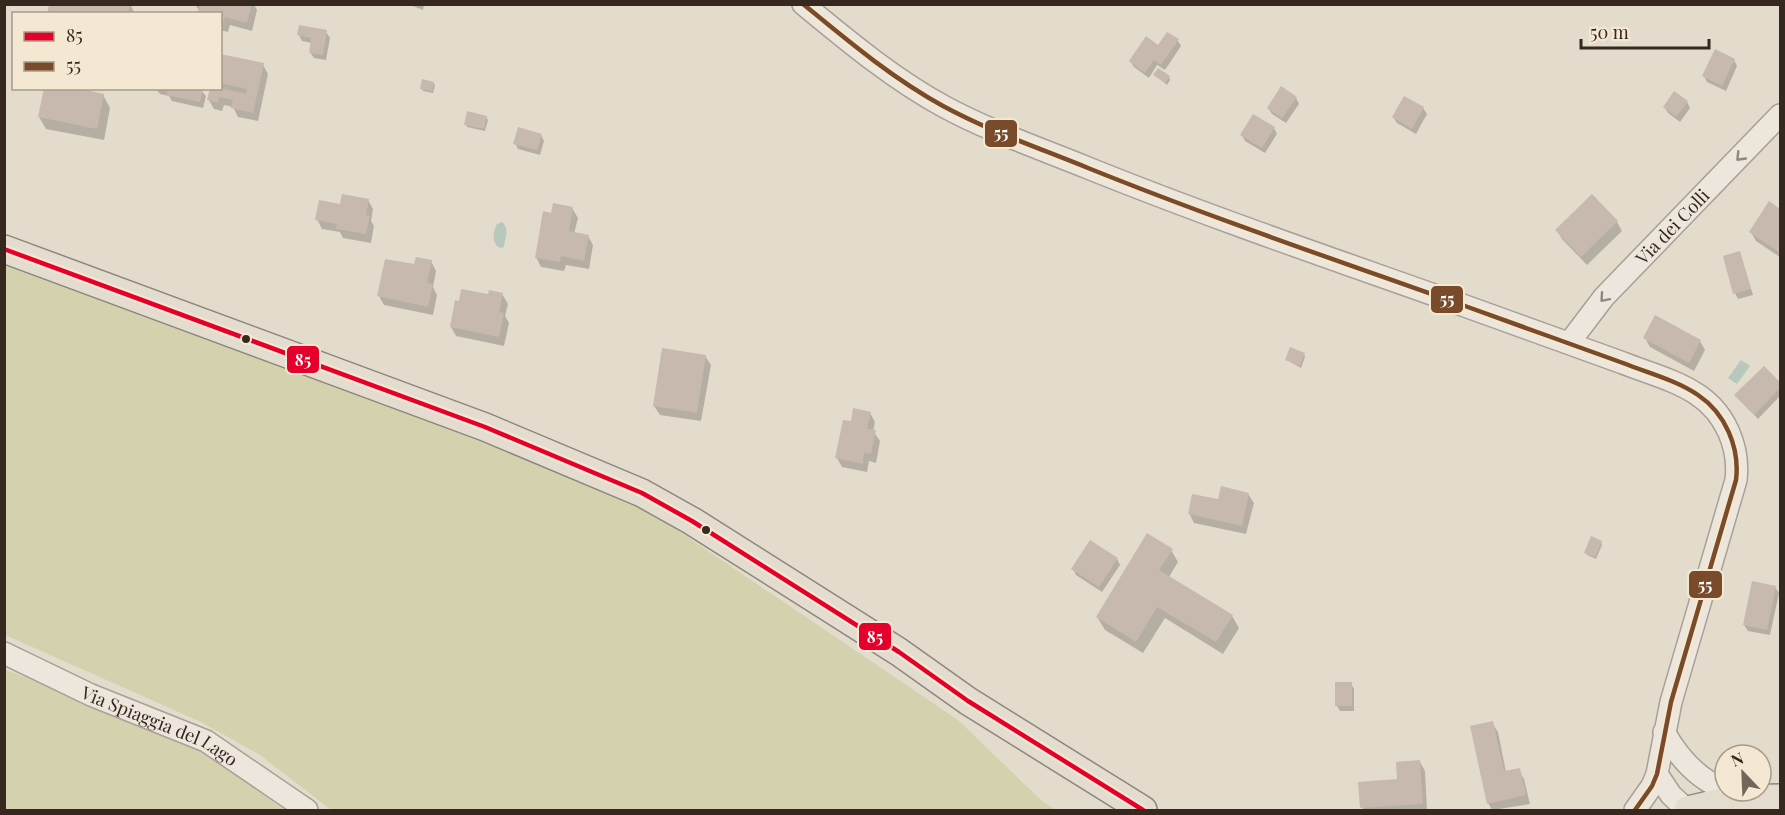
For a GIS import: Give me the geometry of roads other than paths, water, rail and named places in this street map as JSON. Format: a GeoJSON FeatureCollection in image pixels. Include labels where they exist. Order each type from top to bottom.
{"type":"FeatureCollection","features":[{"type":"Feature","properties":{"kind":"main road"},"geometry":{"type":"LineString","coordinates":[[4,249],[485,427],[605,476],[649,497],[702,527],[899,652],[988,714],[1143,810]]}},
{"type":"Feature","properties":{"kind":"main road"},"geometry":{"type":"LineString","coordinates":[[1688,810],[1718,803]]}},
{"type":"Feature","properties":{"kind":"street"},"geometry":{"type":"LineString","coordinates":[[803,4],[860,51],[902,81],[982,125],[1171,202],[1569,343],[1672,382],[1694,392],[1708,402],[1729,433],[1737,470],[1671,702],[1657,774],[1652,786],[1635,810]]}},
{"type":"Feature","properties":{"kind":"street","name":"Via dei Colli"},"geometry":{"type":"LineString","coordinates":[[1569,343],[1604,297],[1780,116]]}},
{"type":"Feature","properties":{"kind":"street","name":"Via Spiaggia del Lago"},"geometry":{"type":"LineString","coordinates":[[4,653],[91,695],[206,741],[307,810]]}},
{"type":"Feature","properties":{"kind":"street"},"geometry":{"type":"LineString","coordinates":[[1664,732],[1690,768],[1713,784]]}},
{"type":"Feature","properties":{"kind":"street"},"geometry":{"type":"LineString","coordinates":[[1657,774],[1671,795],[1688,810],[1693,789],[1690,768]]}}]}
